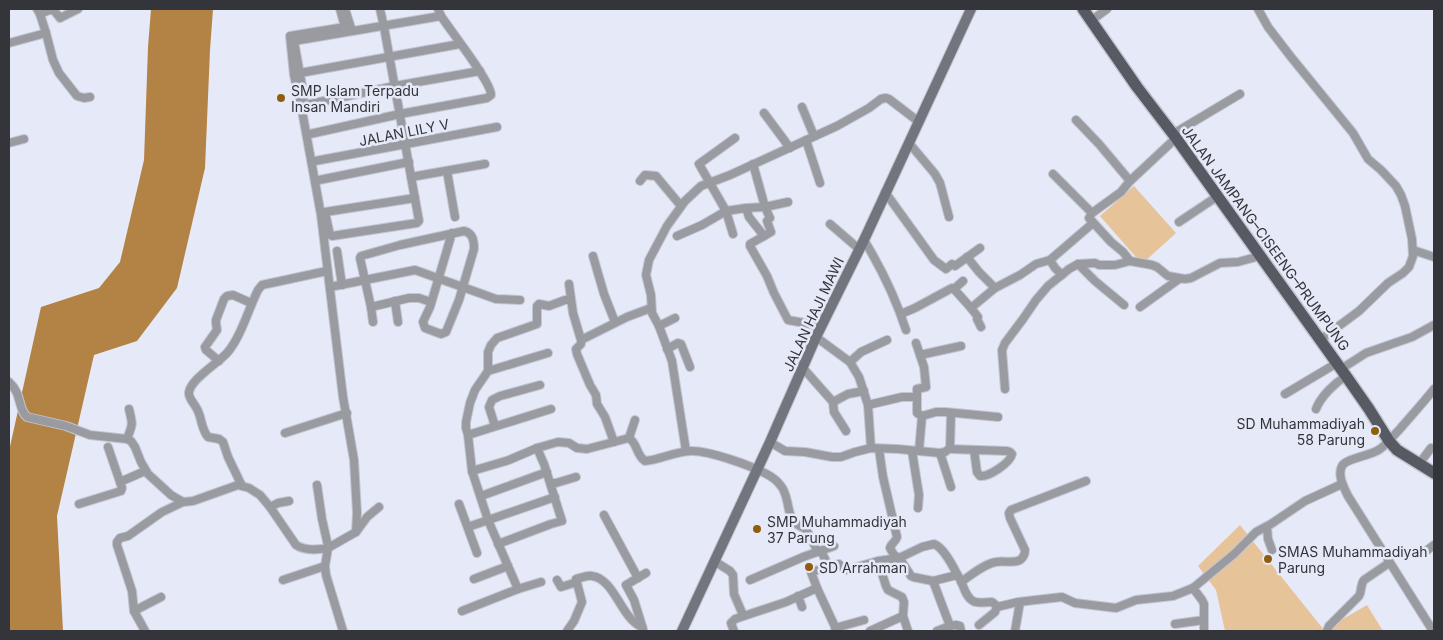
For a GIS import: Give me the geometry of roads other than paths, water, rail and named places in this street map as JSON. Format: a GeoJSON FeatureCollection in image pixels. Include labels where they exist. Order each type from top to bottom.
{"type":"FeatureCollection","features":[{"type":"Feature","properties":{"kind":"main road","name":"JALAN JAMPANG–CISEENG–PRUMPUNG"},"geometry":{"type":"LineString","coordinates":[[1082,9],[1341,369],[1389,441],[1397,450],[1434,472]]}},
{"type":"Feature","properties":{"kind":"street"},"geometry":{"type":"LineString","coordinates":[[78,9],[60,18],[52,9],[39,11],[53,60],[59,73],[76,96],[90,97]]}},
{"type":"Feature","properties":{"kind":"street"},"geometry":{"type":"LineString","coordinates":[[340,9],[345,26],[290,36],[294,75],[321,212],[343,397],[354,460],[357,513],[356,532]]}},
{"type":"Feature","properties":{"kind":"street"},"geometry":{"type":"LineString","coordinates":[[345,9],[352,32]]}},
{"type":"Feature","properties":{"kind":"street"},"geometry":{"type":"LineString","coordinates":[[310,134],[400,114],[489,97],[492,92],[480,71],[439,13],[384,27],[294,41],[300,73],[305,105],[310,134],[315,161],[330,235],[417,223],[420,220],[411,177],[409,162],[400,114],[390,57],[384,27],[380,9]]}},
{"type":"Feature","properties":{"kind":"street","name":"JALAN HAJI MAWI"},"geometry":{"type":"LineString","coordinates":[[683,630],[770,442],[821,326],[909,144],[971,9]]}},
{"type":"Feature","properties":{"kind":"street"},"geometry":{"type":"LineString","coordinates":[[1092,22],[1092,20],[1107,9]]}},
{"type":"Feature","properties":{"kind":"street"},"geometry":{"type":"LineString","coordinates":[[1258,9],[1268,27],[1353,133],[1368,159],[1396,186],[1405,206],[1414,250],[1409,267],[1403,273],[1388,283],[1359,311],[1320,340]]}},
{"type":"Feature","properties":{"kind":"street"},"geometry":{"type":"LineString","coordinates":[[9,43],[46,33]]}},
{"type":"Feature","properties":{"kind":"street"},"geometry":{"type":"LineString","coordinates":[[300,73],[460,44]]}},
{"type":"Feature","properties":{"kind":"street"},"geometry":{"type":"LineString","coordinates":[[305,105],[480,71]]}},
{"type":"Feature","properties":{"kind":"street"},"geometry":{"type":"LineString","coordinates":[[1130,261],[1089,218],[1092,213],[1121,192],[1175,136],[1240,94]]}},
{"type":"Feature","properties":{"kind":"street"},"geometry":{"type":"LineString","coordinates":[[686,452],[672,361],[652,313],[651,295],[646,275],[647,266],[660,237],[681,206],[697,189],[710,182],[730,175],[837,126],[881,99],[886,98],[919,122]]}},
{"type":"Feature","properties":{"kind":"street"},"geometry":{"type":"LineString","coordinates":[[802,107],[814,136]]}},
{"type":"Feature","properties":{"kind":"street"},"geometry":{"type":"LineString","coordinates":[[764,113],[790,148]]}},
{"type":"Feature","properties":{"kind":"street"},"geometry":{"type":"LineString","coordinates":[[1076,120],[1130,181]]}},
{"type":"Feature","properties":{"kind":"street","name":"JALAN LILY V"},"geometry":{"type":"LineString","coordinates":[[315,161],[498,126]]}},
{"type":"Feature","properties":{"kind":"street"},"geometry":{"type":"LineString","coordinates":[[733,234],[726,210],[699,163],[735,138]]}},
{"type":"Feature","properties":{"kind":"street"},"geometry":{"type":"LineString","coordinates":[[9,143],[24,139]]}},
{"type":"Feature","properties":{"kind":"street"},"geometry":{"type":"LineString","coordinates":[[806,140],[820,184]]}},
{"type":"Feature","properties":{"kind":"street"},"geometry":{"type":"LineString","coordinates":[[909,144],[936,174],[949,217]]}},
{"type":"Feature","properties":{"kind":"street"},"geometry":{"type":"LineString","coordinates":[[319,180],[409,162]]}},
{"type":"Feature","properties":{"kind":"street"},"geometry":{"type":"LineString","coordinates":[[411,177],[485,164]]}},
{"type":"Feature","properties":{"kind":"street"},"geometry":{"type":"LineString","coordinates":[[753,164],[765,208],[770,218],[767,221],[771,232],[750,246],[788,320],[821,326]]}},
{"type":"Feature","properties":{"kind":"street"},"geometry":{"type":"LineString","coordinates":[[447,170],[455,217]]}},
{"type":"Feature","properties":{"kind":"street"},"geometry":{"type":"LineString","coordinates":[[1053,174],[1092,213]]}},
{"type":"Feature","properties":{"kind":"street"},"geometry":{"type":"LineString","coordinates":[[640,181],[645,176],[656,176],[681,206]]}},
{"type":"Feature","properties":{"kind":"street"},"geometry":{"type":"LineString","coordinates":[[885,192],[934,260],[946,268],[952,264],[955,266],[980,248]]}},
{"type":"Feature","properties":{"kind":"street"},"geometry":{"type":"LineString","coordinates":[[1179,222],[1218,196]]}},
{"type":"Feature","properties":{"kind":"street"},"geometry":{"type":"LineString","coordinates":[[325,212],[415,198]]}},
{"type":"Feature","properties":{"kind":"street"},"geometry":{"type":"LineString","coordinates":[[677,236],[702,225],[726,210],[765,208],[788,202]]}},
{"type":"Feature","properties":{"kind":"street"},"geometry":{"type":"LineString","coordinates":[[746,208],[749,216],[764,236]]}},
{"type":"Feature","properties":{"kind":"street"},"geometry":{"type":"LineString","coordinates":[[971,308],[995,288],[1036,264],[1050,260],[1093,223]]}},
{"type":"Feature","properties":{"kind":"street"},"geometry":{"type":"LineString","coordinates":[[830,224],[861,245],[881,272],[901,314],[906,330]]}},
{"type":"Feature","properties":{"kind":"street"},"geometry":{"type":"LineString","coordinates":[[372,322],[371,307],[360,258],[364,254],[452,233],[464,231],[471,235],[474,250],[448,330],[444,334],[425,328],[423,324],[432,302],[452,233]]}},
{"type":"Feature","properties":{"kind":"street"},"geometry":{"type":"LineString","coordinates":[[1414,250],[1434,257]]}},
{"type":"Feature","properties":{"kind":"street"},"geometry":{"type":"LineString","coordinates":[[337,251],[342,285]]}},
{"type":"Feature","properties":{"kind":"street"},"geometry":{"type":"LineString","coordinates":[[593,256],[604,294],[615,322]]}},
{"type":"Feature","properties":{"kind":"street"},"geometry":{"type":"LineString","coordinates":[[1005,389],[1002,350],[1005,343],[1048,286],[1078,264],[1115,265],[1130,261],[1152,265],[1168,276],[1179,279],[1191,278],[1220,263],[1238,262],[1260,256]]}},
{"type":"Feature","properties":{"kind":"street"},"geometry":{"type":"LineString","coordinates":[[967,257],[995,288]]}},
{"type":"Feature","properties":{"kind":"street"},"geometry":{"type":"LineString","coordinates":[[1050,260],[1062,275]]}},
{"type":"Feature","properties":{"kind":"street"},"geometry":{"type":"LineString","coordinates":[[1078,264],[1124,305]]}},
{"type":"Feature","properties":{"kind":"street"},"geometry":{"type":"LineString","coordinates":[[330,287],[415,270],[496,299],[520,300]]}},
{"type":"Feature","properties":{"kind":"street"},"geometry":{"type":"LineString","coordinates":[[242,486],[224,444],[221,440],[208,438],[202,428],[198,412],[189,396],[191,386],[233,346],[251,303],[262,285],[327,271]]}},
{"type":"Feature","properties":{"kind":"street"},"geometry":{"type":"LineString","coordinates":[[1140,307],[1179,279]]}},
{"type":"Feature","properties":{"kind":"street"},"geometry":{"type":"LineString","coordinates":[[901,314],[952,288],[954,289],[963,281]]}},
{"type":"Feature","properties":{"kind":"street"},"geometry":{"type":"LineString","coordinates":[[569,284],[581,340],[581,344],[576,349],[577,354],[614,442]]}},
{"type":"Feature","properties":{"kind":"street"},"geometry":{"type":"LineString","coordinates":[[954,289],[978,317],[977,320],[981,327]]}},
{"type":"Feature","properties":{"kind":"street"},"geometry":{"type":"LineString","coordinates":[[219,360],[206,350],[205,347],[217,330],[216,323],[224,299],[233,294],[251,303]]}},
{"type":"Feature","properties":{"kind":"street"},"geometry":{"type":"LineString","coordinates":[[371,307],[413,298],[432,302]]}},
{"type":"Feature","properties":{"kind":"street"},"geometry":{"type":"LineString","coordinates":[[518,589],[488,520],[472,471],[466,422],[475,390],[488,372],[488,352],[494,341],[497,338],[537,324],[537,306],[539,304],[550,306],[565,300],[571,300]]}},
{"type":"Feature","properties":{"kind":"street"},"geometry":{"type":"LineString","coordinates":[[395,301],[398,322]]}},
{"type":"Feature","properties":{"kind":"street"},"geometry":{"type":"LineString","coordinates":[[581,340],[615,322],[651,308]]}},
{"type":"Feature","properties":{"kind":"street"},"geometry":{"type":"LineString","coordinates":[[659,326],[674,318]]}},
{"type":"Feature","properties":{"kind":"street"},"geometry":{"type":"LineString","coordinates":[[1285,394],[1341,369],[1366,353],[1412,338],[1434,325]]}},
{"type":"Feature","properties":{"kind":"street"},"geometry":{"type":"LineString","coordinates":[[816,337],[850,362],[859,377],[868,405],[875,449],[897,537],[890,548],[911,576],[933,581],[959,578],[998,561],[1018,561],[1023,557],[1025,550],[1010,518],[1009,513],[1011,510],[1086,482]]}},
{"type":"Feature","properties":{"kind":"street"},"geometry":{"type":"LineString","coordinates":[[850,362],[861,352],[887,340]]}},
{"type":"Feature","properties":{"kind":"street"},"geometry":{"type":"LineString","coordinates":[[667,349],[678,343],[681,344],[690,367]]}},
{"type":"Feature","properties":{"kind":"street"},"geometry":{"type":"LineString","coordinates":[[916,344],[924,367],[926,387],[917,389],[917,412],[922,416]]}},
{"type":"Feature","properties":{"kind":"street"},"geometry":{"type":"LineString","coordinates":[[920,355],[960,346]]}},
{"type":"Feature","properties":{"kind":"street"},"geometry":{"type":"LineString","coordinates":[[488,372],[548,353]]}},
{"type":"Feature","properties":{"kind":"street"},"geometry":{"type":"LineString","coordinates":[[803,368],[833,402],[834,412],[846,431]]}},
{"type":"Feature","properties":{"kind":"street"},"geometry":{"type":"LineString","coordinates":[[1316,409],[1341,369]]}},
{"type":"Feature","properties":{"kind":"street"},"geometry":{"type":"LineString","coordinates":[[9,382],[16,390],[23,413],[27,417],[66,426],[90,435],[131,441],[145,470],[171,495],[183,502]]}},
{"type":"Feature","properties":{"kind":"street"},"geometry":{"type":"LineString","coordinates":[[495,426],[489,408],[492,400],[540,385]]}},
{"type":"Feature","properties":{"kind":"street"},"geometry":{"type":"LineString","coordinates":[[1433,631],[1348,496],[1342,484],[1342,467],[1346,462],[1377,451],[1389,441],[1434,389]]}},
{"type":"Feature","properties":{"kind":"street"},"geometry":{"type":"LineString","coordinates":[[833,402],[848,394],[864,391]]}},
{"type":"Feature","properties":{"kind":"street"},"geometry":{"type":"LineString","coordinates":[[868,405],[902,397],[917,397]]}},
{"type":"Feature","properties":{"kind":"street"},"geometry":{"type":"LineString","coordinates":[[127,439],[132,427],[128,409]]}},
{"type":"Feature","properties":{"kind":"street"},"geometry":{"type":"LineString","coordinates":[[468,435],[550,409]]}},
{"type":"Feature","properties":{"kind":"street"},"geometry":{"type":"LineString","coordinates":[[922,416],[936,412],[952,412],[998,417]]}},
{"type":"Feature","properties":{"kind":"street"},"geometry":{"type":"LineString","coordinates":[[950,449],[952,412]]}},
{"type":"Feature","properties":{"kind":"street"},"geometry":{"type":"LineString","coordinates":[[285,434],[346,413]]}},
{"type":"Feature","properties":{"kind":"street"},"geometry":{"type":"LineString","coordinates":[[918,508],[919,495],[915,451],[922,416]]}},
{"type":"Feature","properties":{"kind":"street"},"geometry":{"type":"LineString","coordinates":[[629,438],[636,420]]}},
{"type":"Feature","properties":{"kind":"street"},"geometry":{"type":"LineString","coordinates":[[472,471],[509,460],[552,443],[564,442],[577,448],[587,449],[629,438],[635,442],[640,456],[645,461],[686,452],[698,451],[714,455],[771,476],[782,488],[791,519],[798,526],[806,530],[829,567]]}},
{"type":"Feature","properties":{"kind":"street"},"geometry":{"type":"LineString","coordinates":[[770,442],[785,451],[805,452],[832,457],[841,457],[855,452],[875,449],[940,453],[950,449],[1007,451],[1012,454],[1007,462],[990,473],[981,476],[977,472],[974,450]]}},
{"type":"Feature","properties":{"kind":"street"},"geometry":{"type":"LineString","coordinates":[[78,504],[121,491],[122,488],[108,447]]}},
{"type":"Feature","properties":{"kind":"street"},"geometry":{"type":"LineString","coordinates":[[498,544],[562,521],[551,483],[537,448]]}},
{"type":"Feature","properties":{"kind":"street"},"geometry":{"type":"LineString","coordinates":[[1419,464],[1431,448]]}},
{"type":"Feature","properties":{"kind":"street"},"geometry":{"type":"LineString","coordinates":[[940,453],[951,487]]}},
{"type":"Feature","properties":{"kind":"street"},"geometry":{"type":"LineString","coordinates":[[120,482],[145,470]]}},
{"type":"Feature","properties":{"kind":"street"},"geometry":{"type":"LineString","coordinates":[[481,496],[547,472]]}},
{"type":"Feature","properties":{"kind":"street"},"geometry":{"type":"LineString","coordinates":[[551,483],[576,477]]}},
{"type":"Feature","properties":{"kind":"street"},"geometry":{"type":"LineString","coordinates":[[979,625],[991,616],[997,608],[1020,602],[1062,597],[1074,603],[1116,608],[1136,600],[1173,596],[1193,588],[1234,554],[1252,534],[1268,527],[1305,501],[1342,484]]}},
{"type":"Feature","properties":{"kind":"street"},"geometry":{"type":"LineString","coordinates":[[317,485],[328,545],[325,566],[326,575],[343,631]]}},
{"type":"Feature","properties":{"kind":"street"},"geometry":{"type":"LineString","coordinates":[[145,631],[134,611],[132,590],[117,542],[120,538],[128,536],[162,512],[183,502],[193,501],[233,487],[242,486],[254,491],[270,507],[299,548],[308,549],[328,548],[356,532],[367,517],[380,507]]}},
{"type":"Feature","properties":{"kind":"street"},"geometry":{"type":"LineString","coordinates":[[468,527],[555,497]]}},
{"type":"Feature","properties":{"kind":"street"},"geometry":{"type":"LineString","coordinates":[[270,507],[280,502],[289,501]]}},
{"type":"Feature","properties":{"kind":"street"},"geometry":{"type":"LineString","coordinates":[[459,504],[477,553]]}},
{"type":"Feature","properties":{"kind":"street"},"geometry":{"type":"LineString","coordinates":[[604,515],[642,576],[626,585],[634,600],[643,629]]}},
{"type":"Feature","properties":{"kind":"street"},"geometry":{"type":"LineString","coordinates":[[1268,527],[1268,539],[1272,550]]}},
{"type":"Feature","properties":{"kind":"street"},"geometry":{"type":"LineString","coordinates":[[811,572],[840,564],[846,570],[878,561],[899,558],[929,544],[937,544],[942,548],[971,600],[978,603],[992,602],[997,608]]}},
{"type":"Feature","properties":{"kind":"street"},"geometry":{"type":"LineString","coordinates":[[1422,554],[1434,545]]}},
{"type":"Feature","properties":{"kind":"street"},"geometry":{"type":"LineString","coordinates":[[750,580],[834,546]]}},
{"type":"Feature","properties":{"kind":"street"},"geometry":{"type":"LineString","coordinates":[[803,557],[836,630],[864,620]]}},
{"type":"Feature","properties":{"kind":"street"},"geometry":{"type":"LineString","coordinates":[[714,561],[734,575],[734,594],[743,616]]}},
{"type":"Feature","properties":{"kind":"street"},"geometry":{"type":"LineString","coordinates":[[878,561],[888,590],[902,597],[908,631]]}},
{"type":"Feature","properties":{"kind":"street"},"geometry":{"type":"LineString","coordinates":[[1326,631],[1359,596],[1364,580],[1389,563]]}},
{"type":"Feature","properties":{"kind":"street"},"geometry":{"type":"LineString","coordinates":[[283,580],[325,566]]}},
{"type":"Feature","properties":{"kind":"street"},"geometry":{"type":"LineString","coordinates":[[474,579],[508,566]]}},
{"type":"Feature","properties":{"kind":"street"},"geometry":{"type":"LineString","coordinates":[[568,631],[582,602],[576,579],[589,576],[597,578],[606,585],[634,622],[643,629]]}},
{"type":"Feature","properties":{"kind":"street"},"geometry":{"type":"LineString","coordinates":[[557,580],[562,587],[577,582]]}},
{"type":"Feature","properties":{"kind":"street"},"geometry":{"type":"LineString","coordinates":[[933,581],[950,626]]}},
{"type":"Feature","properties":{"kind":"street"},"geometry":{"type":"LineString","coordinates":[[462,611],[541,582]]}},
{"type":"Feature","properties":{"kind":"street"},"geometry":{"type":"LineString","coordinates":[[734,631],[732,622],[735,619],[771,608],[816,588]]}},
{"type":"Feature","properties":{"kind":"street"},"geometry":{"type":"LineString","coordinates":[[1193,588],[1202,600],[1204,631]]}},
{"type":"Feature","properties":{"kind":"street"},"geometry":{"type":"LineString","coordinates":[[798,596],[802,607]]}},
{"type":"Feature","properties":{"kind":"street"},"geometry":{"type":"LineString","coordinates":[[134,611],[161,597]]}},
{"type":"Feature","properties":{"kind":"street"},"geometry":{"type":"LineString","coordinates":[[1015,631],[1020,602]]}},
{"type":"Feature","properties":{"kind":"street"},"geometry":{"type":"LineString","coordinates":[[870,631],[904,616]]}},
{"type":"Feature","properties":{"kind":"street"},"geometry":{"type":"LineString","coordinates":[[1175,624],[1204,620]]}},
{"type":"Feature","properties":{"kind":"street"},"geometry":{"type":"LineString","coordinates":[[937,631],[959,625],[961,631]]}},
{"type":"Feature","properties":{"kind":"place","name":"SMP Islam Terpadu Insan Mandiri"},"geometry":{"type":"Point","coordinates":[281,98]}},
{"type":"Feature","properties":{"kind":"place","name":"SD Muhammadiyah 58 Parung"},"geometry":{"type":"Point","coordinates":[1375,431]}},
{"type":"Feature","properties":{"kind":"place","name":"SMP Muhammadiyah 37 Parung"},"geometry":{"type":"Point","coordinates":[757,529]}},
{"type":"Feature","properties":{"kind":"place","name":"SMAS Muhammadiyah Parung"},"geometry":{"type":"Point","coordinates":[1268,559]}},
{"type":"Feature","properties":{"kind":"place","name":"SD Arrahman"},"geometry":{"type":"Point","coordinates":[809,567]}}]}
